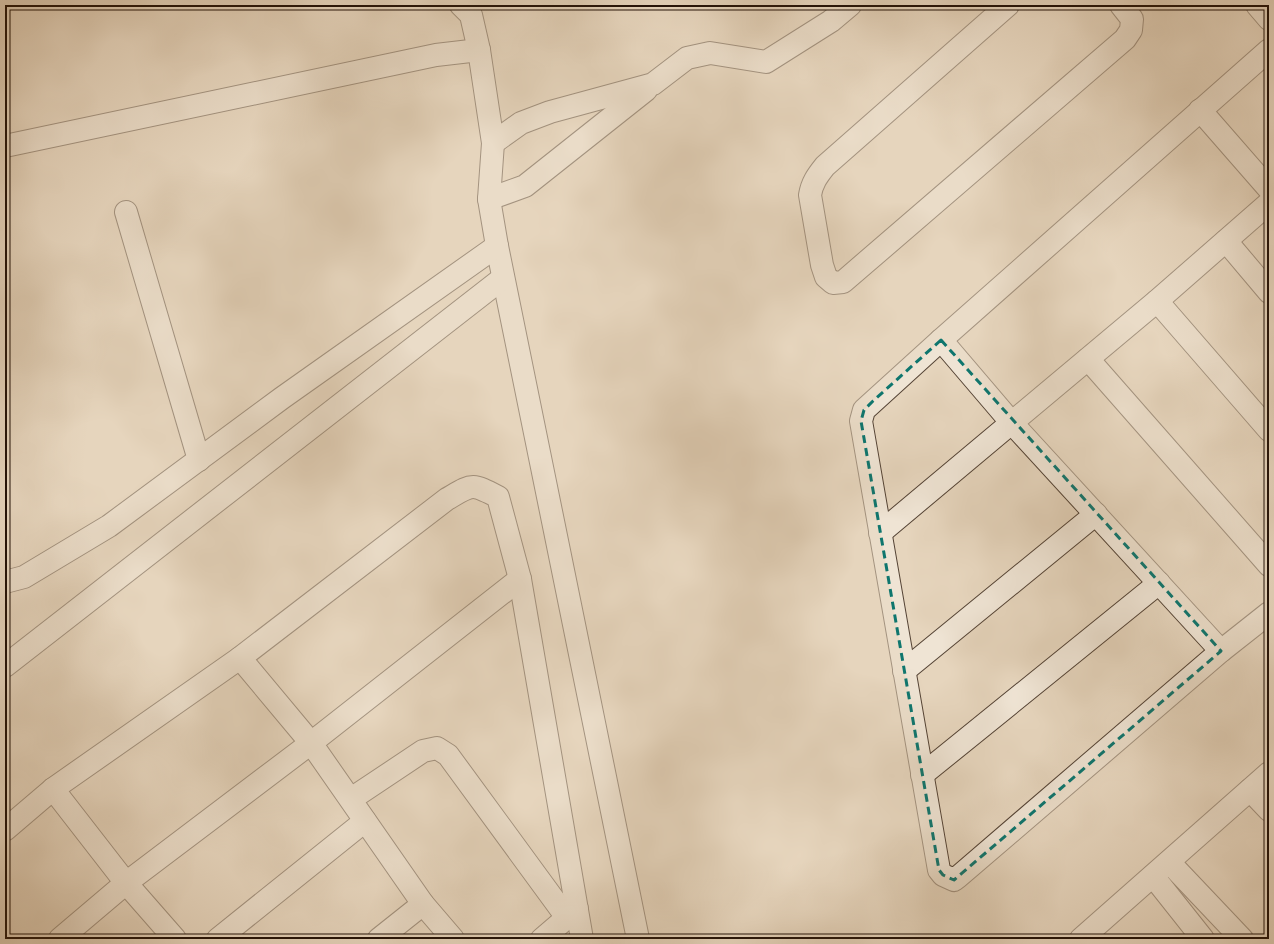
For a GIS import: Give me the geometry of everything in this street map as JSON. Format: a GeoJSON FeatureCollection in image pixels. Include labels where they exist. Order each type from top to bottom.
{"type":"FeatureCollection","features":[{"type":"Feature","properties":{"kind":"street"},"geometry":{"type":"LineString","coordinates":[[461,5],[471,15],[479,50],[493,143],[489,198],[497,246],[638,939]]}},
{"type":"Feature","properties":{"kind":"street"},"geometry":{"type":"LineString","coordinates":[[489,198],[525,186],[687,58],[710,53],[766,62],[832,21],[850,5]]}},
{"type":"Feature","properties":{"kind":"street"},"geometry":{"type":"LineString","coordinates":[[1008,5],[825,166],[816,177],[812,185],[810,195],[822,265],[826,277],[833,283],[843,282],[1125,40],[1131,30],[1132,18],[1121,5]]}},
{"type":"Feature","properties":{"kind":"street"},"geometry":{"type":"LineString","coordinates":[[1257,5],[1269,19]]}},
{"type":"Feature","properties":{"kind":"street"},"geometry":{"type":"LineString","coordinates":[[5,146],[436,55],[479,50]]}},
{"type":"Feature","properties":{"kind":"street"},"geometry":{"type":"LineString","coordinates":[[1269,50],[864,410],[861,421],[939,870],[943,875],[954,880],[1221,651],[1269,613]]}},
{"type":"Feature","properties":{"kind":"street"},"geometry":{"type":"LineString","coordinates":[[493,143],[521,123],[550,112],[653,84]]}},
{"type":"Feature","properties":{"kind":"street"},"geometry":{"type":"LineString","coordinates":[[1200,110],[1269,188]]}},
{"type":"Feature","properties":{"kind":"street"},"geometry":{"type":"LineString","coordinates":[[880,533],[1157,301],[1269,203]]}},
{"type":"Feature","properties":{"kind":"street"},"geometry":{"type":"LineString","coordinates":[[126,212],[199,460]]}},
{"type":"Feature","properties":{"kind":"street"},"geometry":{"type":"LineString","coordinates":[[1226,241],[1269,292]]}},
{"type":"Feature","properties":{"kind":"street"},"geometry":{"type":"LineString","coordinates":[[5,582],[24,577],[103,530],[282,398],[497,246]]}},
{"type":"Feature","properties":{"kind":"street"},"geometry":{"type":"LineString","coordinates":[[5,666],[504,278]]}},
{"type":"Feature","properties":{"kind":"street"},"geometry":{"type":"LineString","coordinates":[[1157,301],[1269,430]]}},
{"type":"Feature","properties":{"kind":"street"},"geometry":{"type":"LineString","coordinates":[[941,340],[1011,422],[1221,651]]}},
{"type":"Feature","properties":{"kind":"street"},"geometry":{"type":"LineString","coordinates":[[1088,359],[1269,565]]}},
{"type":"Feature","properties":{"kind":"street"},"geometry":{"type":"LineString","coordinates":[[5,830],[53,789],[240,658],[447,499],[468,487],[477,486],[498,498],[520,579],[572,914],[582,939]]}},
{"type":"Feature","properties":{"kind":"street"},"geometry":{"type":"LineString","coordinates":[[904,670],[1096,514]]}},
{"type":"Feature","properties":{"kind":"street"},"geometry":{"type":"LineString","coordinates":[[60,939],[126,883],[310,743],[520,579]]}},
{"type":"Feature","properties":{"kind":"street"},"geometry":{"type":"LineString","coordinates":[[922,775],[1158,583]]}},
{"type":"Feature","properties":{"kind":"street"},"geometry":{"type":"LineString","coordinates":[[240,658],[310,743],[351,799],[423,904],[453,939]]}},
{"type":"Feature","properties":{"kind":"street"},"geometry":{"type":"LineString","coordinates":[[351,799],[423,751],[437,748],[448,755],[572,914]]}},
{"type":"Feature","properties":{"kind":"street"},"geometry":{"type":"LineString","coordinates":[[1081,939],[1269,773]]}},
{"type":"Feature","properties":{"kind":"street"},"geometry":{"type":"LineString","coordinates":[[53,789],[126,883],[175,939]]}},
{"type":"Feature","properties":{"kind":"street"},"geometry":{"type":"LineString","coordinates":[[1250,790],[1269,810]]}},
{"type":"Feature","properties":{"kind":"street"},"geometry":{"type":"LineString","coordinates":[[218,939],[365,821]]}},
{"type":"Feature","properties":{"kind":"street"},"geometry":{"type":"LineString","coordinates":[[1169,862],[1242,939]]}},
{"type":"Feature","properties":{"kind":"street"},"geometry":{"type":"LineString","coordinates":[[1153,876],[1203,939]]}},
{"type":"Feature","properties":{"kind":"street"},"geometry":{"type":"LineString","coordinates":[[379,939],[423,904]]}},
{"type":"Feature","properties":{"kind":"street"},"geometry":{"type":"LineString","coordinates":[[542,939],[572,914]]}},
{"type":"Feature","properties":{"kind":"highlighted area"},"geometry":{"type":"Polygon","coordinates":[[[941,340],[1221,651],[954,880],[943,875],[939,870],[861,421],[864,410],[941,340]]]}}]}
